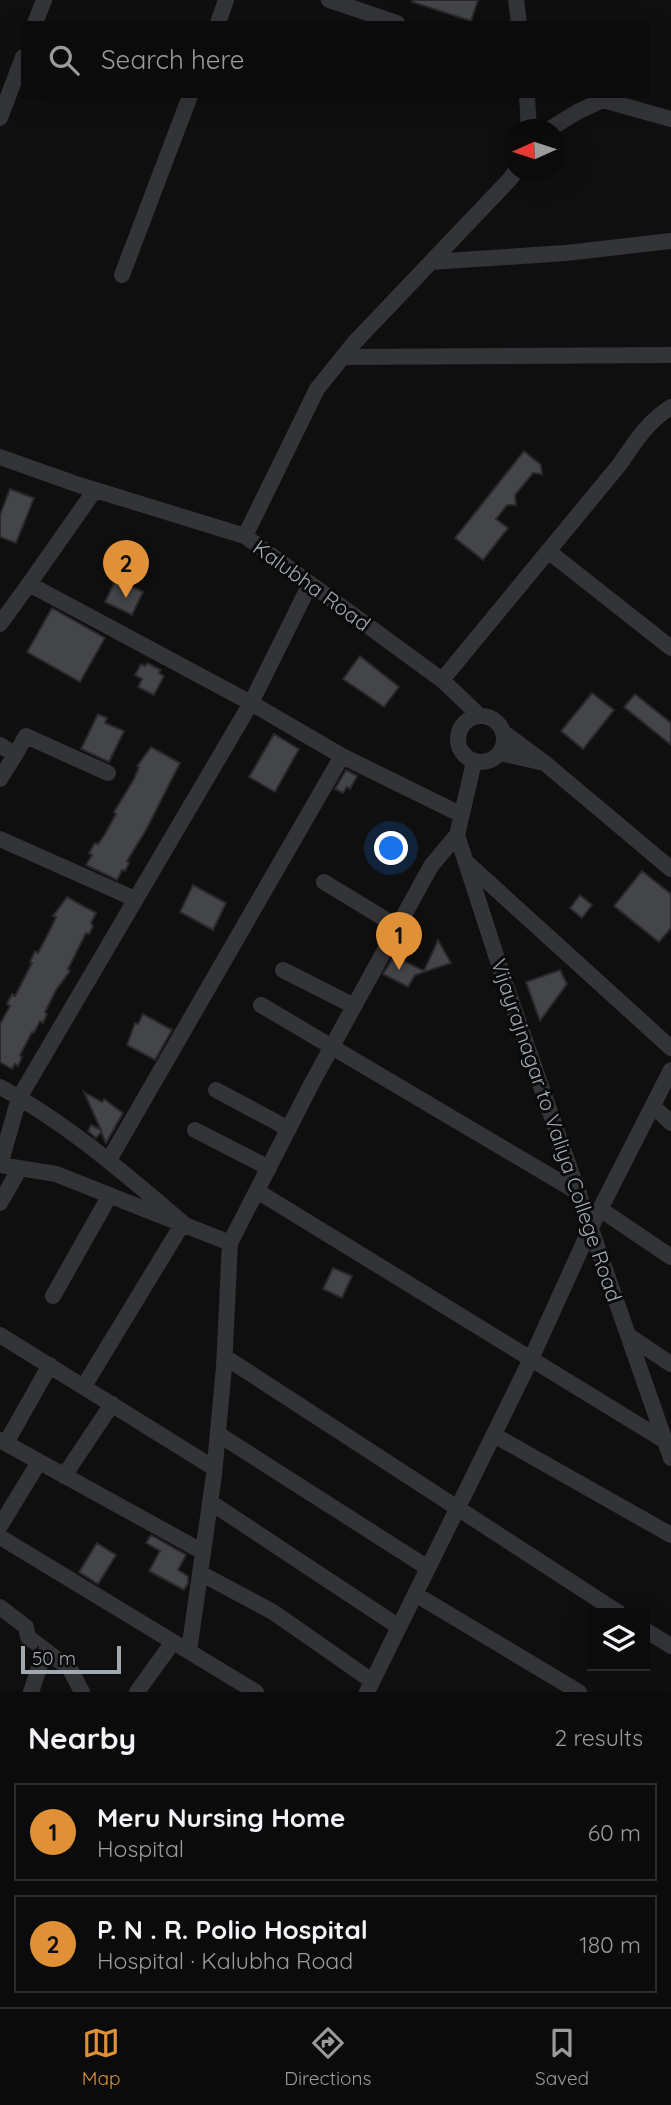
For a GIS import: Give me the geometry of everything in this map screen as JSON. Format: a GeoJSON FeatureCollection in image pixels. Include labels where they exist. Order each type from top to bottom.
{"type":"FeatureCollection","features":[{"type":"Feature","properties":{"kind":"street"},"geometry":{"type":"LineString","coordinates":[[36,21],[44,0]]}},
{"type":"Feature","properties":{"kind":"street"},"geometry":{"type":"LineString","coordinates":[[219,21],[226,0]]}},
{"type":"Feature","properties":{"kind":"street"},"geometry":{"type":"LineString","coordinates":[[329,0],[391,21]]}},
{"type":"Feature","properties":{"kind":"street"},"geometry":{"type":"LineString","coordinates":[[516,0],[519,21]]}},
{"type":"Feature","properties":{"kind":"street"},"geometry":{"type":"LineString","coordinates":[[0,117],[21,62]]}},
{"type":"Feature","properties":{"kind":"street"},"geometry":{"type":"LineString","coordinates":[[122,275],[189,98]]}},
{"type":"Feature","properties":{"kind":"street"},"geometry":{"type":"LineString","coordinates":[[527,98],[528,119]]}},
{"type":"Feature","properties":{"kind":"street"},"geometry":{"type":"LineString","coordinates":[[565,119],[598,98],[671,119]]}},
{"type":"Feature","properties":{"kind":"street"},"geometry":{"type":"LineString","coordinates":[[245,536],[317,390],[343,357],[507,182]]}},
{"type":"Feature","properties":{"kind":"street"},"geometry":{"type":"LineString","coordinates":[[431,262],[566,253],[671,241]]}},
{"type":"Feature","properties":{"kind":"street"},"geometry":{"type":"LineString","coordinates":[[343,357],[671,355]]}},
{"type":"Feature","properties":{"kind":"street"},"geometry":{"type":"LineString","coordinates":[[463,724],[446,684],[645,429],[671,407]]}},
{"type":"Feature","properties":{"kind":"street","name":"Kalubha Road"},"geometry":{"type":"LineString","coordinates":[[0,457],[95,490],[245,536],[446,684],[480,716]]}},
{"type":"Feature","properties":{"kind":"street"},"geometry":{"type":"LineString","coordinates":[[0,624],[95,490]]}},
{"type":"Feature","properties":{"kind":"street"},"geometry":{"type":"LineString","coordinates":[[548,551],[671,648]]}},
{"type":"Feature","properties":{"kind":"street"},"geometry":{"type":"LineString","coordinates":[[29,584],[251,703],[342,756],[461,807]]}},
{"type":"Feature","properties":{"kind":"street"},"geometry":{"type":"LineString","coordinates":[[230,1243],[56,1174],[0,1166],[19,1098],[251,703],[310,584]]}},
{"type":"Feature","properties":{"kind":"street"},"geometry":{"type":"LineString","coordinates":[[503,732],[500,753],[488,762],[474,762],[460,750],[458,737],[463,724],[480,716],[494,720],[503,732],[546,764],[671,869]]}},
{"type":"Feature","properties":{"kind":"street"},"geometry":{"type":"LineString","coordinates":[[0,779],[26,736],[108,773]]}},
{"type":"Feature","properties":{"kind":"street"},"geometry":{"type":"LineString","coordinates":[[0,745],[15,755]]}},
{"type":"Feature","properties":{"kind":"street","name":"Vijayrajnagar to Valiya College Road"},"geometry":{"type":"LineString","coordinates":[[460,750],[461,807]]}},
{"type":"Feature","properties":{"kind":"street"},"geometry":{"type":"LineString","coordinates":[[500,753],[546,764]]}},
{"type":"Feature","properties":{"kind":"street"},"geometry":{"type":"LineString","coordinates":[[109,1160],[342,756]]}},
{"type":"Feature","properties":{"kind":"street","name":"Vijayrajnagar to Valiya College Road"},"geometry":{"type":"LineString","coordinates":[[474,762],[461,807],[457,835],[506,986],[671,1458]]}},
{"type":"Feature","properties":{"kind":"street"},"geometry":{"type":"LineString","coordinates":[[189,1651],[218,1434],[225,1357],[230,1243],[431,866],[457,835]]}},
{"type":"Feature","properties":{"kind":"street"},"geometry":{"type":"LineString","coordinates":[[0,839],[135,900]]}},
{"type":"Feature","properties":{"kind":"street"},"geometry":{"type":"LineString","coordinates":[[465,861],[671,1048]]}},
{"type":"Feature","properties":{"kind":"street"},"geometry":{"type":"LineString","coordinates":[[324,882],[398,927]]}},
{"type":"Feature","properties":{"kind":"street"},"geometry":{"type":"LineString","coordinates":[[283,970],[354,1006]]}},
{"type":"Feature","properties":{"kind":"street"},"geometry":{"type":"LineString","coordinates":[[261,1005],[579,1193]]}},
{"type":"Feature","properties":{"kind":"street"},"geometry":{"type":"LineString","coordinates":[[200,1573],[273,1612],[370,1687],[531,1359],[591,1227],[671,1070]]}},
{"type":"Feature","properties":{"kind":"street"},"geometry":{"type":"LineString","coordinates":[[0,1087],[109,1160],[183,1223]]}},
{"type":"Feature","properties":{"kind":"street"},"geometry":{"type":"LineString","coordinates":[[216,1090],[289,1129]]}},
{"type":"Feature","properties":{"kind":"street"},"geometry":{"type":"LineString","coordinates":[[653,1106],[671,1123]]}},
{"type":"Feature","properties":{"kind":"street"},"geometry":{"type":"LineString","coordinates":[[195,1130],[269,1168]]}},
{"type":"Feature","properties":{"kind":"street"},"geometry":{"type":"LineString","coordinates":[[0,1203],[20,1168]]}},
{"type":"Feature","properties":{"kind":"street"},"geometry":{"type":"LineString","coordinates":[[257,1191],[665,1441]]}},
{"type":"Feature","properties":{"kind":"street"},"geometry":{"type":"LineString","coordinates":[[53,1296],[110,1195]]}},
{"type":"Feature","properties":{"kind":"street"},"geometry":{"type":"LineString","coordinates":[[600,1209],[671,1257]]}},
{"type":"Feature","properties":{"kind":"street"},"geometry":{"type":"LineString","coordinates":[[84,1386],[183,1223]]}},
{"type":"Feature","properties":{"kind":"street"},"geometry":{"type":"LineString","coordinates":[[0,1335],[214,1468]]}},
{"type":"Feature","properties":{"kind":"street"},"geometry":{"type":"LineString","coordinates":[[629,1336],[671,1364]]}},
{"type":"Feature","properties":{"kind":"street"},"geometry":{"type":"LineString","coordinates":[[225,1357],[611,1608]]}},
{"type":"Feature","properties":{"kind":"street"},"geometry":{"type":"LineString","coordinates":[[50,1365],[3,1441],[203,1552]]}},
{"type":"Feature","properties":{"kind":"street"},"geometry":{"type":"LineString","coordinates":[[64,1476],[112,1404]]}},
{"type":"Feature","properties":{"kind":"street"},"geometry":{"type":"LineString","coordinates":[[218,1434],[428,1568]]}},
{"type":"Feature","properties":{"kind":"street"},"geometry":{"type":"LineString","coordinates":[[494,1434],[671,1535]]}},
{"type":"Feature","properties":{"kind":"street"},"geometry":{"type":"LineString","coordinates":[[0,1526],[39,1462]]}},
{"type":"Feature","properties":{"kind":"street"},"geometry":{"type":"LineString","coordinates":[[210,1502],[399,1626]]}},
{"type":"Feature","properties":{"kind":"street"},"geometry":{"type":"LineString","coordinates":[[0,1537],[189,1651],[235,1686],[256,1692]]}},
{"type":"Feature","properties":{"kind":"street"},"geometry":{"type":"LineString","coordinates":[[415,1594],[579,1692]]}},
{"type":"Feature","properties":{"kind":"street"},"geometry":{"type":"LineString","coordinates":[[0,1607],[26,1628],[28,1637],[70,1670],[82,1692]]}},
{"type":"Feature","properties":{"kind":"street"},"geometry":{"type":"LineString","coordinates":[[650,1633],[671,1646]]}},
{"type":"Feature","properties":{"kind":"street"},"geometry":{"type":"LineString","coordinates":[[137,1692],[173,1642]]}},
{"type":"Feature","properties":{"kind":"street"},"geometry":{"type":"LineString","coordinates":[[32,1692],[44,1650]]}},
{"type":"Feature","properties":{"kind":"building"},"geometry":{"type":"Polygon","coordinates":[[[478,0],[471,21],[412,2],[478,0]]]}},
{"type":"Feature","properties":{"kind":"building"},"geometry":{"type":"Polygon","coordinates":[[[524,451],[541,465],[542,474],[533,473],[515,495],[516,505],[507,505],[496,519],[508,528],[483,560],[455,538],[524,451]]]}},
{"type":"Feature","properties":{"kind":"building"},"geometry":{"type":"Polygon","coordinates":[[[10,489],[34,498],[16,543],[0,537],[0,515],[10,489]]]}},
{"type":"Feature","properties":{"kind":"building"},"geometry":{"type":"Polygon","coordinates":[[[116,579],[143,592],[132,615],[105,602],[116,579]]]}},
{"type":"Feature","properties":{"kind":"building"},"geometry":{"type":"Polygon","coordinates":[[[52,608],[105,638],[80,682],[27,652],[52,608]]]}},
{"type":"Feature","properties":{"kind":"building"},"geometry":{"type":"Polygon","coordinates":[[[360,656],[399,687],[384,707],[343,679],[360,656]]]}},
{"type":"Feature","properties":{"kind":"building"},"geometry":{"type":"Polygon","coordinates":[[[147,663],[161,670],[159,673],[164,676],[154,695],[138,687],[142,679],[135,675],[141,664],[145,666],[147,663]]]}},
{"type":"Feature","properties":{"kind":"building"},"geometry":{"type":"Polygon","coordinates":[[[592,693],[614,710],[583,749],[561,731],[592,693]]]}},
{"type":"Feature","properties":{"kind":"building"},"geometry":{"type":"Polygon","coordinates":[[[635,694],[671,723],[671,745],[624,707],[635,694]]]}},
{"type":"Feature","properties":{"kind":"building"},"geometry":{"type":"Polygon","coordinates":[[[98,714],[107,718],[105,723],[124,731],[109,762],[81,749],[98,714]]]}},
{"type":"Feature","properties":{"kind":"building"},"geometry":{"type":"Polygon","coordinates":[[[274,734],[299,749],[275,792],[249,777],[274,734]]]}},
{"type":"Feature","properties":{"kind":"building"},"geometry":{"type":"Polygon","coordinates":[[[151,747],[180,763],[127,861],[129,863],[125,871],[122,870],[117,880],[86,865],[92,855],[89,853],[105,834],[116,814],[114,812],[134,779],[139,767],[137,766],[151,747]]]}},
{"type":"Feature","properties":{"kind":"building"},"geometry":{"type":"Polygon","coordinates":[[[346,770],[357,776],[350,789],[347,787],[343,793],[335,789],[346,770]]]}},
{"type":"Feature","properties":{"kind":"building"},"geometry":{"type":"Polygon","coordinates":[[[642,871],[671,894],[671,928],[659,942],[614,906],[642,871]]]}},
{"type":"Feature","properties":{"kind":"building"},"geometry":{"type":"Polygon","coordinates":[[[193,885],[226,903],[213,930],[180,912],[193,885]]]}},
{"type":"Feature","properties":{"kind":"building"},"geometry":{"type":"Polygon","coordinates":[[[580,895],[592,905],[582,918],[570,908],[580,895]]]}},
{"type":"Feature","properties":{"kind":"building"},"geometry":{"type":"Polygon","coordinates":[[[67,897],[96,913],[91,923],[93,926],[89,934],[86,933],[68,969],[70,971],[56,990],[45,1012],[47,1014],[43,1023],[40,1021],[34,1033],[32,1032],[20,1055],[22,1057],[18,1066],[15,1064],[12,1069],[0,1062],[0,1024],[10,1006],[7,1004],[12,994],[15,996],[32,963],[30,962],[35,951],[38,953],[51,928],[56,917],[53,916],[67,897]]]}},
{"type":"Feature","properties":{"kind":"building"},"geometry":{"type":"Polygon","coordinates":[[[438,940],[451,963],[415,975],[408,987],[383,974],[394,956],[424,971],[438,940]]]}},
{"type":"Feature","properties":{"kind":"building"},"geometry":{"type":"Polygon","coordinates":[[[560,970],[567,984],[540,1021],[526,982],[560,970]]]}},
{"type":"Feature","properties":{"kind":"building"},"geometry":{"type":"Polygon","coordinates":[[[143,1014],[172,1030],[155,1060],[127,1045],[135,1023],[138,1024],[143,1014]]]}},
{"type":"Feature","properties":{"kind":"building"},"geometry":{"type":"Polygon","coordinates":[[[84,1092],[102,1102],[104,1099],[123,1113],[106,1143],[101,1132],[96,1138],[88,1131],[91,1125],[101,1130],[84,1092]]]}},
{"type":"Feature","properties":{"kind":"building"},"geometry":{"type":"Polygon","coordinates":[[[333,1268],[352,1276],[342,1298],[323,1289],[333,1268]]]}},
{"type":"Feature","properties":{"kind":"building"},"geometry":{"type":"Polygon","coordinates":[[[151,1535],[186,1555],[178,1570],[188,1576],[184,1590],[149,1571],[160,1551],[146,1543],[151,1535]]]}},
{"type":"Feature","properties":{"kind":"building"},"geometry":{"type":"Polygon","coordinates":[[[97,1543],[116,1555],[98,1584],[79,1572],[97,1543]]]}},
{"type":"Feature","properties":{"kind":"place","name":"P. N . R. Polio Hospital"},"geometry":{"type":"Point","coordinates":[126,598]}},
{"type":"Feature","properties":{"kind":"place","name":"Meru Nursing Home"},"geometry":{"type":"Point","coordinates":[399,970]}}]}
